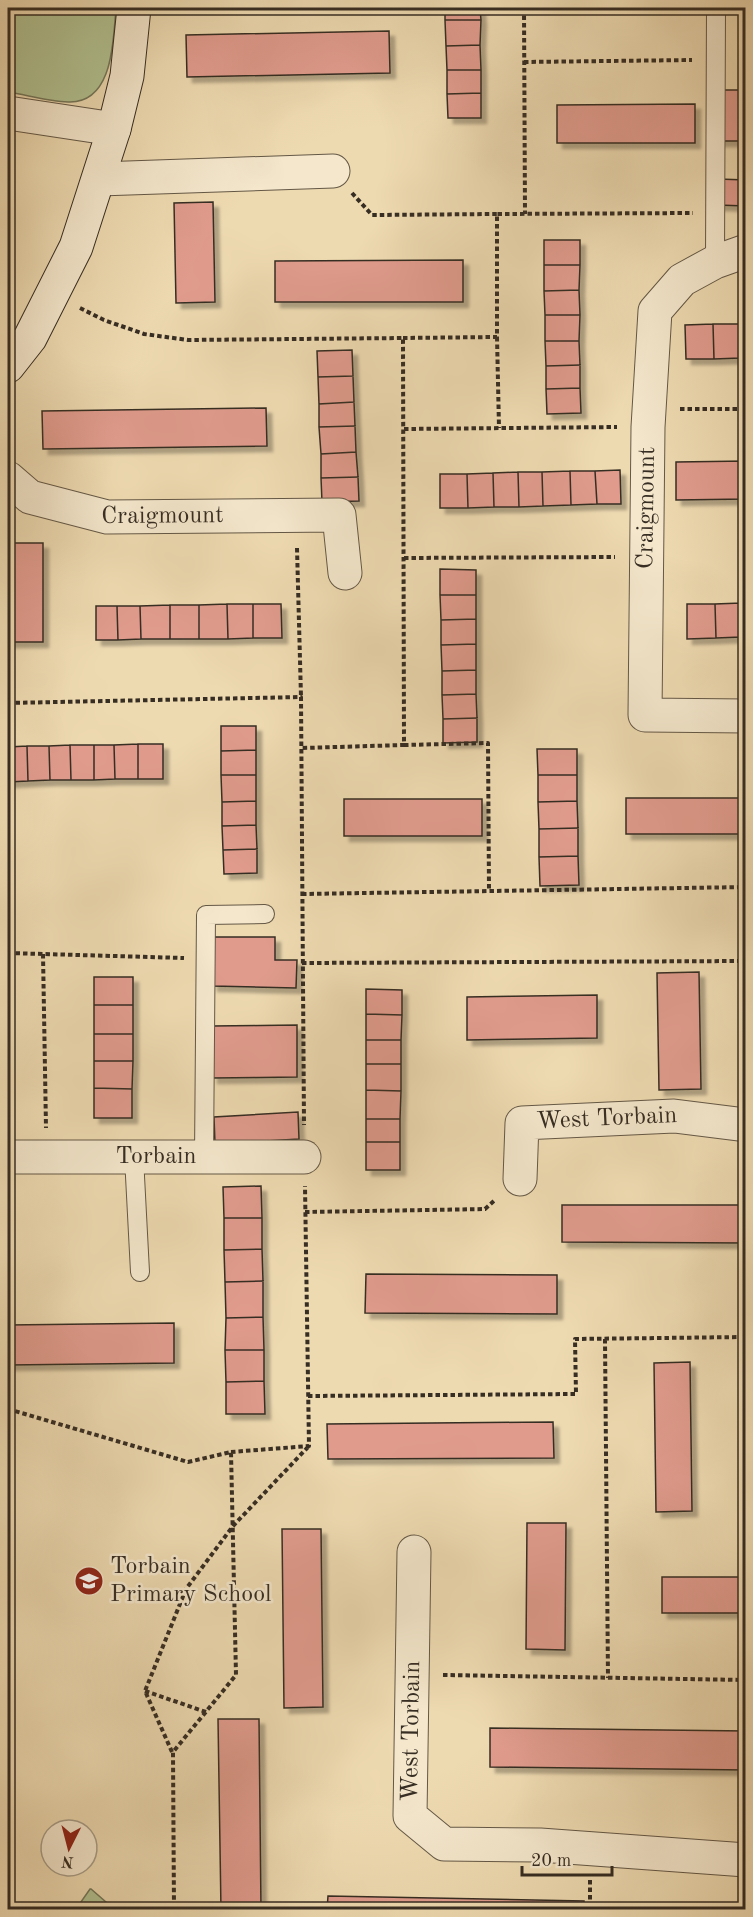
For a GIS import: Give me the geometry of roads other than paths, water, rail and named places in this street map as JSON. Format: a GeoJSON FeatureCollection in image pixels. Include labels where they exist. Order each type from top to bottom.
{"type":"FeatureCollection","features":[{"type":"Feature","properties":{"kind":"street"},"geometry":{"type":"LineString","coordinates":[[8,366],[30,338],[76,247],[114,129],[126,76],[134,8]]}},
{"type":"Feature","properties":{"kind":"street"},"geometry":{"type":"LineString","coordinates":[[8,113],[114,129]]}},
{"type":"Feature","properties":{"kind":"street"},"geometry":{"type":"LineString","coordinates":[[99,179],[333,171]]}},
{"type":"Feature","properties":{"kind":"street","name":"Craigmount"},"geometry":{"type":"LineString","coordinates":[[746,251],[715,262],[682,280],[655,311],[648,418],[645,715],[746,716]]}},
{"type":"Feature","properties":{"kind":"street","name":"Craigmount"},"geometry":{"type":"LineString","coordinates":[[8,478],[30,497],[107,517],[339,514],[345,573]]}},
{"type":"Feature","properties":{"kind":"street","name":"West Torbain"},"geometry":{"type":"LineString","coordinates":[[520,1179],[522,1123],[674,1116],[746,1125]]}},
{"type":"Feature","properties":{"kind":"street","name":"Torbain"},"geometry":{"type":"LineString","coordinates":[[8,1157],[304,1157]]}},
{"type":"Feature","properties":{"kind":"street","name":"West Torbain"},"geometry":{"type":"LineString","coordinates":[[414,1552],[410,1816],[444,1844],[540,1845],[746,1860]]}},
{"type":"Feature","properties":{"kind":"lane"},"geometry":{"type":"LineString","coordinates":[[715,262],[716,8]]}},
{"type":"Feature","properties":{"kind":"lane"},"geometry":{"type":"LineString","coordinates":[[204,1157],[206,915],[266,914]]}},
{"type":"Feature","properties":{"kind":"lane"},"geometry":{"type":"LineString","coordinates":[[134,1157],[140,1272]]}},
{"type":"Feature","properties":{"kind":"place","name":"Torbain Primary School"},"geometry":{"type":"Point","coordinates":[89,1581]}}]}
